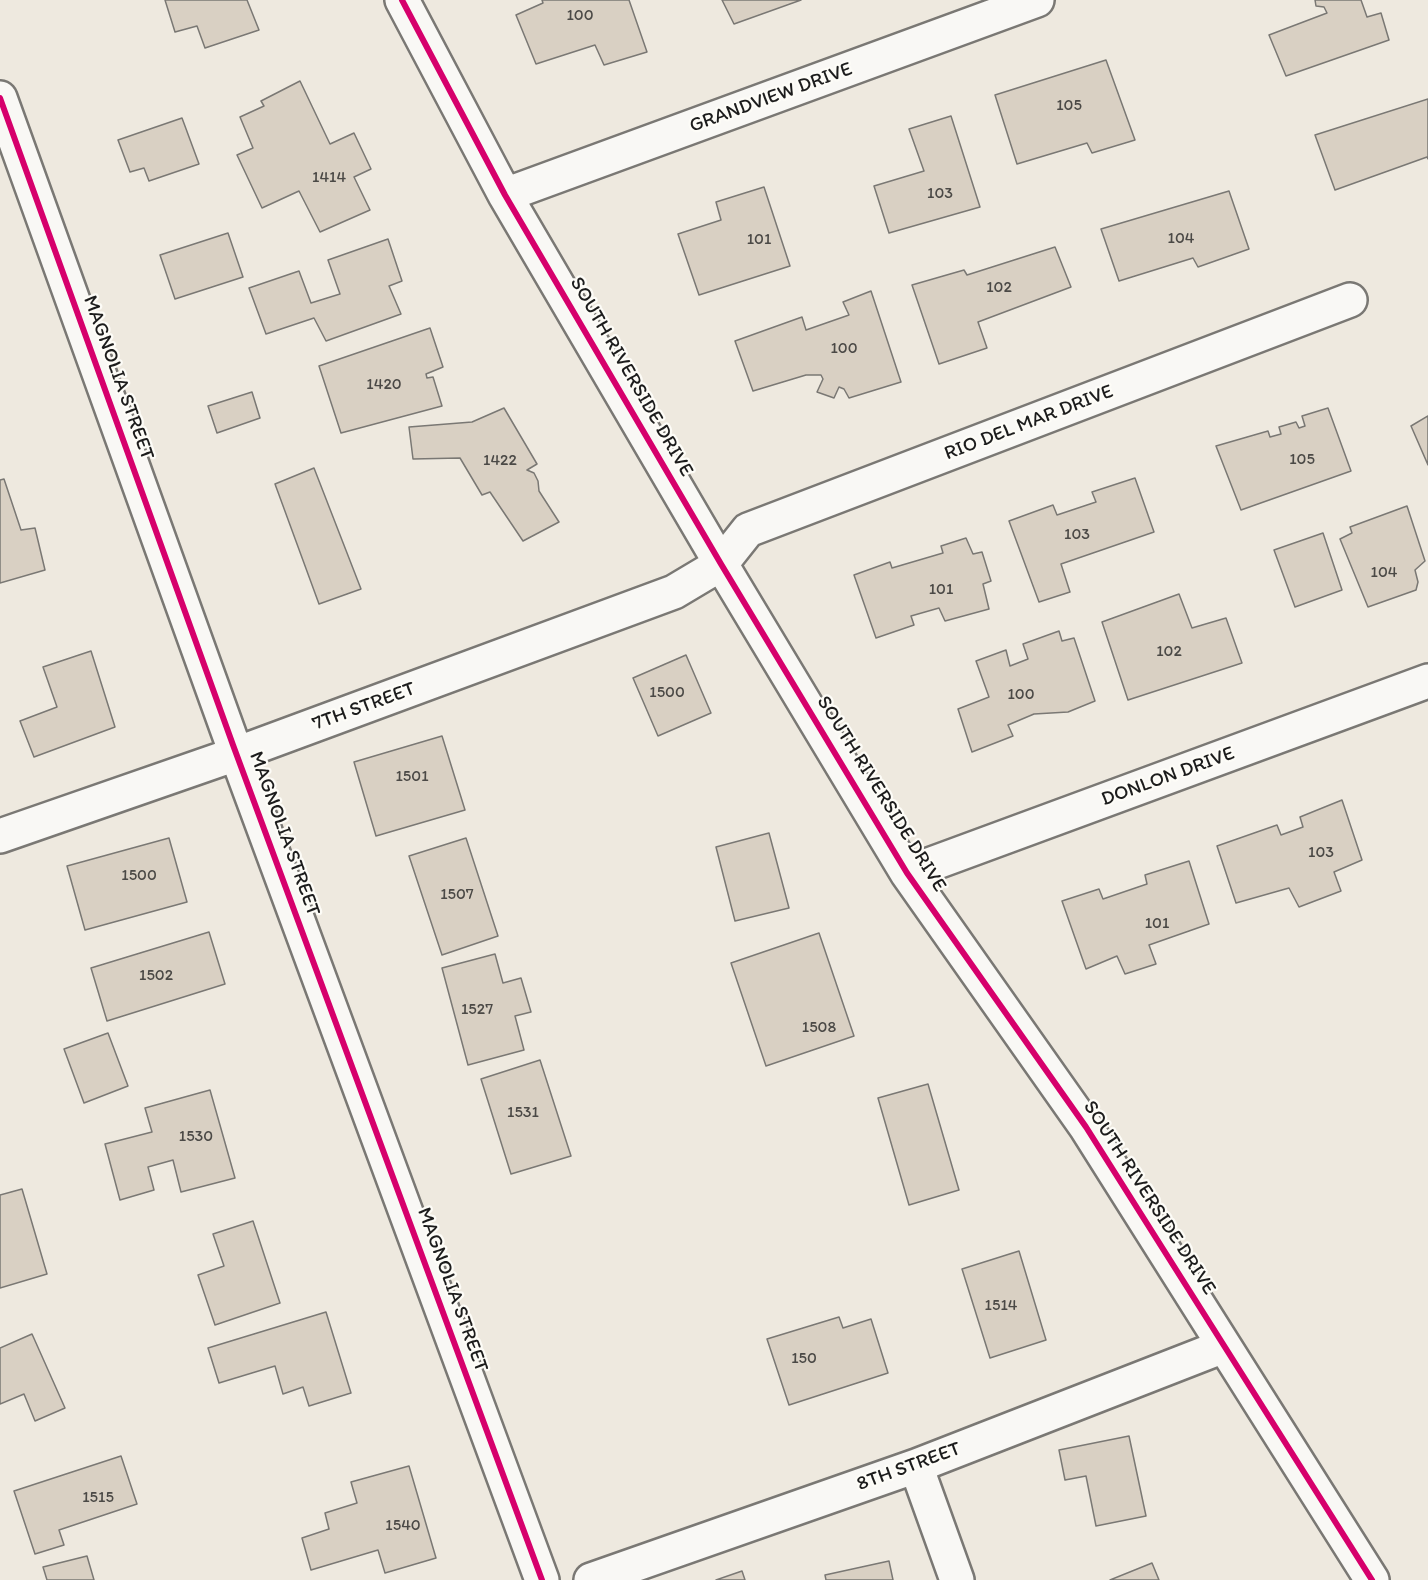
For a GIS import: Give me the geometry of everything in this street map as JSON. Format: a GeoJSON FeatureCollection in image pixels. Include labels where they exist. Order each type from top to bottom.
{"type":"FeatureCollection","features":[{"type":"Feature","properties":{"kind":"street","name":"SOUTH RIVERSIDE DRIVE"},"geometry":{"type":"LineString","coordinates":[[402,0],[505,195],[721,564],[907,873],[1086,1127],[1372,1580]]}},
{"type":"Feature","properties":{"kind":"street","name":"GRANDVIEW DRIVE"},"geometry":{"type":"LineString","coordinates":[[505,195],[1037,0]]}},
{"type":"Feature","properties":{"kind":"street","name":"MAGNOLIA STREET"},"geometry":{"type":"LineString","coordinates":[[0,98],[236,754],[542,1580]]}},
{"type":"Feature","properties":{"kind":"street","name":"RIO DEL MAR DRIVE"},"geometry":{"type":"LineString","coordinates":[[721,564],[748,530],[1350,300]]}},
{"type":"Feature","properties":{"kind":"street","name":"7TH STREET"},"geometry":{"type":"LineString","coordinates":[[0,836],[236,754],[674,592],[721,564]]}},
{"type":"Feature","properties":{"kind":"street","name":"DONLON DRIVE"},"geometry":{"type":"LineString","coordinates":[[907,873],[1428,681]]}},
{"type":"Feature","properties":{"kind":"street","name":"8TH STREET"},"geometry":{"type":"LineString","coordinates":[[591,1580],[916,1466],[1224,1346]]}},
{"type":"Feature","properties":{"kind":"street"},"geometry":{"type":"LineString","coordinates":[[916,1466],[957,1580]]}},
{"type":"Feature","properties":{"kind":"building"},"geometry":{"type":"Polygon","coordinates":[[[165,0],[247,0],[259,30],[205,48],[197,26],[175,32],[165,0]]]}},
{"type":"Feature","properties":{"kind":"building"},"geometry":{"type":"Polygon","coordinates":[[[542,0],[629,0],[647,52],[604,65],[595,45],[536,64],[516,15],[543,3],[542,0]]]}},
{"type":"Feature","properties":{"kind":"building"},"geometry":{"type":"Polygon","coordinates":[[[722,0],[801,0],[734,24],[722,0]]]}},
{"type":"Feature","properties":{"kind":"building"},"geometry":{"type":"Polygon","coordinates":[[[1315,0],[1361,0],[1367,17],[1381,13],[1389,40],[1286,76],[1269,35],[1327,13],[1324,7],[1316,6],[1315,0]]]}},
{"type":"Feature","properties":{"kind":"building"},"geometry":{"type":"Polygon","coordinates":[[[1106,60],[1135,140],[1092,153],[1087,143],[1017,164],[995,95],[1106,60]]]}},
{"type":"Feature","properties":{"kind":"building"},"geometry":{"type":"Polygon","coordinates":[[[300,81],[330,144],[354,133],[371,169],[354,177],[370,210],[320,232],[299,191],[262,208],[237,155],[253,148],[240,117],[264,106],[261,101],[300,81]]]}},
{"type":"Feature","properties":{"kind":"building"},"geometry":{"type":"Polygon","coordinates":[[[1428,99],[1428,159],[1427,157],[1335,190],[1315,135],[1428,99]]]}},
{"type":"Feature","properties":{"kind":"building"},"geometry":{"type":"Polygon","coordinates":[[[951,116],[980,207],[889,233],[874,186],[924,171],[909,129],[951,116]]]}},
{"type":"Feature","properties":{"kind":"building"},"geometry":{"type":"Polygon","coordinates":[[[182,118],[199,164],[149,181],[144,168],[130,172],[118,140],[182,118]]]}},
{"type":"Feature","properties":{"kind":"building"},"geometry":{"type":"Polygon","coordinates":[[[764,187],[790,266],[699,295],[678,234],[721,220],[716,202],[764,187]]]}},
{"type":"Feature","properties":{"kind":"building"},"geometry":{"type":"Polygon","coordinates":[[[1229,191],[1249,249],[1198,267],[1193,258],[1119,281],[1101,229],[1229,191]]]}},
{"type":"Feature","properties":{"kind":"building"},"geometry":{"type":"Polygon","coordinates":[[[228,233],[243,277],[175,299],[160,255],[228,233]]]}},
{"type":"Feature","properties":{"kind":"building"},"geometry":{"type":"Polygon","coordinates":[[[388,239],[402,281],[389,286],[401,314],[326,341],[314,318],[266,334],[249,288],[299,271],[311,303],[340,294],[328,260],[388,239]]]}},
{"type":"Feature","properties":{"kind":"building"},"geometry":{"type":"Polygon","coordinates":[[[1055,247],[1071,287],[978,322],[987,348],[939,364],[912,285],[964,270],[967,275],[1055,247]]]}},
{"type":"Feature","properties":{"kind":"building"},"geometry":{"type":"Polygon","coordinates":[[[871,291],[901,382],[849,398],[844,389],[839,387],[834,398],[817,392],[823,379],[821,375],[806,375],[753,391],[735,341],[802,317],[806,330],[849,315],[843,302],[871,291]]]}},
{"type":"Feature","properties":{"kind":"building"},"geometry":{"type":"Polygon","coordinates":[[[430,328],[443,367],[426,374],[427,378],[433,377],[442,406],[341,433],[319,366],[430,328]]]}},
{"type":"Feature","properties":{"kind":"building"},"geometry":{"type":"Polygon","coordinates":[[[252,392],[260,418],[217,433],[208,406],[252,392]]]}},
{"type":"Feature","properties":{"kind":"building"},"geometry":{"type":"Polygon","coordinates":[[[504,408],[537,464],[527,470],[534,473],[539,491],[559,522],[523,541],[490,492],[482,495],[460,458],[413,459],[409,427],[472,422],[504,408]]]}},
{"type":"Feature","properties":{"kind":"building"},"geometry":{"type":"Polygon","coordinates":[[[1328,408],[1351,471],[1241,510],[1216,446],[1268,431],[1270,437],[1281,434],[1279,427],[1296,422],[1299,428],[1305,426],[1302,416],[1328,408]]]}},
{"type":"Feature","properties":{"kind":"building"},"geometry":{"type":"Polygon","coordinates":[[[1428,416],[1428,465],[1411,426],[1428,416]]]}},
{"type":"Feature","properties":{"kind":"building"},"geometry":{"type":"Polygon","coordinates":[[[314,468],[361,589],[319,604],[275,484],[314,468]]]}},
{"type":"Feature","properties":{"kind":"building"},"geometry":{"type":"Polygon","coordinates":[[[1135,478],[1154,532],[1061,564],[1070,592],[1039,602],[1009,521],[1053,505],[1057,515],[1096,502],[1092,492],[1135,478]]]}},
{"type":"Feature","properties":{"kind":"building"},"geometry":{"type":"Polygon","coordinates":[[[4,479],[21,530],[35,528],[45,570],[0,583],[0,480],[4,479]]]}},
{"type":"Feature","properties":{"kind":"building"},"geometry":{"type":"Polygon","coordinates":[[[1407,506],[1425,561],[1415,570],[1418,582],[1416,590],[1368,607],[1340,539],[1352,533],[1350,527],[1407,506]]]}},
{"type":"Feature","properties":{"kind":"building"},"geometry":{"type":"Polygon","coordinates":[[[1323,533],[1342,590],[1295,607],[1274,550],[1323,533]]]}},
{"type":"Feature","properties":{"kind":"building"},"geometry":{"type":"Polygon","coordinates":[[[966,538],[973,554],[982,552],[991,581],[983,584],[989,609],[945,621],[939,608],[911,616],[914,625],[876,638],[854,575],[890,562],[892,568],[943,553],[941,546],[966,538]]]}},
{"type":"Feature","properties":{"kind":"building"},"geometry":{"type":"Polygon","coordinates":[[[1179,594],[1192,628],[1226,618],[1242,663],[1128,700],[1102,622],[1179,594]]]}},
{"type":"Feature","properties":{"kind":"building"},"geometry":{"type":"Polygon","coordinates":[[[1059,631],[1062,641],[1074,638],[1095,701],[1068,712],[1034,714],[1008,725],[1013,736],[972,752],[958,709],[989,697],[976,661],[1006,650],[1010,666],[1028,659],[1023,644],[1059,631]]]}},
{"type":"Feature","properties":{"kind":"building"},"geometry":{"type":"Polygon","coordinates":[[[91,651],[115,727],[34,757],[20,721],[57,707],[43,667],[91,651]]]}},
{"type":"Feature","properties":{"kind":"building"},"geometry":{"type":"Polygon","coordinates":[[[686,655],[711,713],[658,736],[633,678],[686,655]]]}},
{"type":"Feature","properties":{"kind":"building"},"geometry":{"type":"Polygon","coordinates":[[[442,736],[465,810],[376,836],[354,762],[442,736]]]}},
{"type":"Feature","properties":{"kind":"building"},"geometry":{"type":"Polygon","coordinates":[[[1342,800],[1362,860],[1334,872],[1341,891],[1299,907],[1289,888],[1236,903],[1217,846],[1277,825],[1281,835],[1303,827],[1300,817],[1342,800]]]}},
{"type":"Feature","properties":{"kind":"building"},"geometry":{"type":"Polygon","coordinates":[[[769,833],[789,908],[735,921],[716,847],[769,833]]]}},
{"type":"Feature","properties":{"kind":"building"},"geometry":{"type":"Polygon","coordinates":[[[169,838],[187,902],[85,930],[67,866],[169,838]]]}},
{"type":"Feature","properties":{"kind":"building"},"geometry":{"type":"Polygon","coordinates":[[[466,838],[498,936],[442,955],[409,856],[466,838]]]}},
{"type":"Feature","properties":{"kind":"building"},"geometry":{"type":"Polygon","coordinates":[[[1189,861],[1209,924],[1149,945],[1156,964],[1125,974],[1117,956],[1086,969],[1062,901],[1099,889],[1103,899],[1147,884],[1145,875],[1189,861]]]}},
{"type":"Feature","properties":{"kind":"building"},"geometry":{"type":"Polygon","coordinates":[[[209,932],[225,984],[107,1021],[91,968],[209,932]]]}},
{"type":"Feature","properties":{"kind":"building"},"geometry":{"type":"Polygon","coordinates":[[[819,933],[854,1036],[766,1066],[731,963],[819,933]]]}},
{"type":"Feature","properties":{"kind":"building"},"geometry":{"type":"Polygon","coordinates":[[[495,954],[503,983],[521,978],[531,1012],[515,1016],[524,1050],[468,1065],[442,968],[495,954]]]}},
{"type":"Feature","properties":{"kind":"building"},"geometry":{"type":"Polygon","coordinates":[[[108,1033],[128,1086],[84,1103],[64,1049],[108,1033]]]}},
{"type":"Feature","properties":{"kind":"building"},"geometry":{"type":"Polygon","coordinates":[[[540,1060],[571,1156],[511,1174],[481,1079],[540,1060]]]}},
{"type":"Feature","properties":{"kind":"building"},"geometry":{"type":"Polygon","coordinates":[[[928,1084],[959,1190],[909,1205],[878,1098],[928,1084]]]}},
{"type":"Feature","properties":{"kind":"building"},"geometry":{"type":"Polygon","coordinates":[[[210,1090],[235,1178],[181,1192],[173,1160],[148,1167],[154,1190],[120,1200],[105,1144],[152,1132],[145,1108],[210,1090]]]}},
{"type":"Feature","properties":{"kind":"building"},"geometry":{"type":"Polygon","coordinates":[[[22,1189],[47,1274],[0,1288],[0,1195],[22,1189]]]}},
{"type":"Feature","properties":{"kind":"building"},"geometry":{"type":"Polygon","coordinates":[[[253,1221],[280,1303],[215,1325],[198,1275],[224,1266],[213,1234],[253,1221]]]}},
{"type":"Feature","properties":{"kind":"building"},"geometry":{"type":"Polygon","coordinates":[[[1019,1251],[1046,1340],[990,1358],[962,1269],[1019,1251]]]}},
{"type":"Feature","properties":{"kind":"building"},"geometry":{"type":"Polygon","coordinates":[[[326,1312],[351,1393],[309,1406],[303,1387],[283,1394],[275,1366],[219,1383],[208,1348],[326,1312]]]}},
{"type":"Feature","properties":{"kind":"building"},"geometry":{"type":"Polygon","coordinates":[[[839,1317],[843,1328],[871,1319],[888,1373],[789,1405],[767,1339],[839,1317]]]}},
{"type":"Feature","properties":{"kind":"building"},"geometry":{"type":"Polygon","coordinates":[[[32,1334],[65,1408],[35,1421],[24,1394],[0,1404],[0,1348],[32,1334]]]}},
{"type":"Feature","properties":{"kind":"building"},"geometry":{"type":"Polygon","coordinates":[[[1129,1436],[1146,1516],[1096,1526],[1086,1476],[1065,1480],[1059,1450],[1129,1436]]]}},
{"type":"Feature","properties":{"kind":"building"},"geometry":{"type":"Polygon","coordinates":[[[121,1456],[137,1504],[59,1530],[64,1545],[35,1554],[14,1491],[121,1456]]]}},
{"type":"Feature","properties":{"kind":"building"},"geometry":{"type":"Polygon","coordinates":[[[409,1466],[436,1558],[385,1573],[378,1550],[311,1570],[302,1538],[329,1529],[325,1513],[357,1503],[351,1482],[409,1466]]]}},
{"type":"Feature","properties":{"kind":"building"},"geometry":{"type":"Polygon","coordinates":[[[87,1556],[94,1580],[47,1580],[43,1567],[87,1556]]]}},
{"type":"Feature","properties":{"kind":"building"},"geometry":{"type":"Polygon","coordinates":[[[889,1561],[893,1580],[826,1580],[825,1575],[889,1561]]]}},
{"type":"Feature","properties":{"kind":"building"},"geometry":{"type":"Polygon","coordinates":[[[1152,1563],[1159,1580],[1110,1580],[1152,1563]]]}},
{"type":"Feature","properties":{"kind":"building"},"geometry":{"type":"Polygon","coordinates":[[[742,1571],[745,1580],[716,1580],[742,1571]]]}},
{"type":"Feature","properties":{"kind":"cycle path"},"geometry":{"type":"LineString","coordinates":[[402,0],[505,195],[721,564],[907,873],[1086,1127],[1372,1580]]}},
{"type":"Feature","properties":{"kind":"cycle path"},"geometry":{"type":"LineString","coordinates":[[0,98],[233,745],[542,1580]]}}]}
